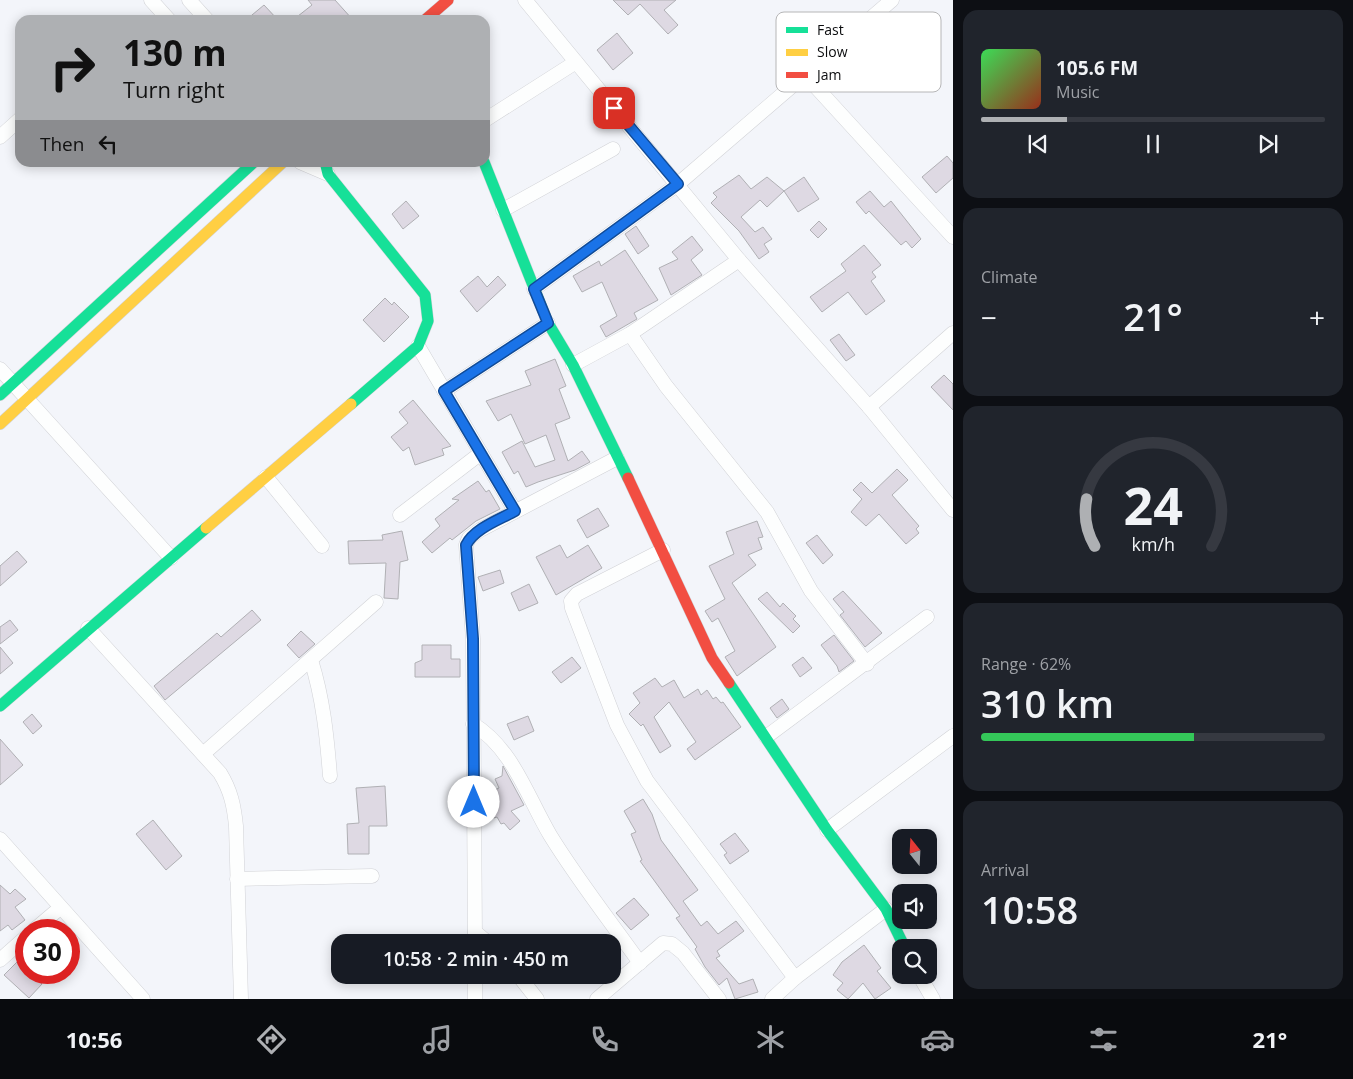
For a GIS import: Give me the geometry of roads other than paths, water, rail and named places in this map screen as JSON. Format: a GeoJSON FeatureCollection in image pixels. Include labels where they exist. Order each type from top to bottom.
{"type":"FeatureCollection","features":[{"type":"Feature","properties":{"kind":"street"},"geometry":{"type":"LineString","coordinates":[[151,0],[164,15]]}},
{"type":"Feature","properties":{"kind":"street"},"geometry":{"type":"LineString","coordinates":[[189,0],[202,15]]}},
{"type":"Feature","properties":{"kind":"street"},"geometry":{"type":"LineString","coordinates":[[431,15],[448,0]]}},
{"type":"Feature","properties":{"kind":"street"},"geometry":{"type":"LineString","coordinates":[[525,0],[739,260],[869,407],[953,510]]}},
{"type":"Feature","properties":{"kind":"street"},"geometry":{"type":"LineString","coordinates":[[878,12],[892,0]]}},
{"type":"Feature","properties":{"kind":"street"},"geometry":{"type":"LineString","coordinates":[[490,117],[576,62]]}},
{"type":"Feature","properties":{"kind":"street"},"geometry":{"type":"LineString","coordinates":[[534,289],[678,184],[785,92]]}},
{"type":"Feature","properties":{"kind":"street"},"geometry":{"type":"LineString","coordinates":[[821,92],[953,237]]}},
{"type":"Feature","properties":{"kind":"street"},"geometry":{"type":"LineString","coordinates":[[0,137],[15,124]]}},
{"type":"Feature","properties":{"kind":"street"},"geometry":{"type":"LineString","coordinates":[[503,210],[612,149]]}},
{"type":"Feature","properties":{"kind":"street"},"geometry":{"type":"LineString","coordinates":[[0,395],[249,167]]}},
{"type":"Feature","properties":{"kind":"street"},"geometry":{"type":"LineString","coordinates":[[0,424],[278,167]]}},
{"type":"Feature","properties":{"kind":"street"},"geometry":{"type":"LineString","coordinates":[[486,167],[548,323],[573,365],[663,550],[712,658],[827,830],[886,909],[901,939]]}},
{"type":"Feature","properties":{"kind":"street"},"geometry":{"type":"LineString","coordinates":[[0,706],[88,628],[418,346],[428,321],[425,295],[327,168]]}},
{"type":"Feature","properties":{"kind":"street"},"geometry":{"type":"LineString","coordinates":[[573,365],[630,334],[739,260]]}},
{"type":"Feature","properties":{"kind":"street"},"geometry":{"type":"LineString","coordinates":[[444,391],[548,323]]}},
{"type":"Feature","properties":{"kind":"street"},"geometry":{"type":"LineString","coordinates":[[869,407],[953,333]]}},
{"type":"Feature","properties":{"kind":"street"},"geometry":{"type":"LineString","coordinates":[[630,334],[666,386],[767,512],[811,591],[866,664]]}},
{"type":"Feature","properties":{"kind":"street"},"geometry":{"type":"LineString","coordinates":[[418,346],[515,511]]}},
{"type":"Feature","properties":{"kind":"street"},"geometry":{"type":"LineString","coordinates":[[0,368],[171,558]]}},
{"type":"Feature","properties":{"kind":"street"},"geometry":{"type":"LineString","coordinates":[[400,515],[481,453]]}},
{"type":"Feature","properties":{"kind":"street"},"geometry":{"type":"LineString","coordinates":[[475,934],[473,639],[466,545],[469,538],[480,530],[617,458]]}},
{"type":"Feature","properties":{"kind":"street"},"geometry":{"type":"LineString","coordinates":[[266,477],[322,546]]}},
{"type":"Feature","properties":{"kind":"street"},"geometry":{"type":"LineString","coordinates":[[663,550],[577,594],[571,601],[572,608],[618,725],[647,781],[795,978]]}},
{"type":"Feature","properties":{"kind":"street"},"geometry":{"type":"LineString","coordinates":[[203,754],[376,602]]}},
{"type":"Feature","properties":{"kind":"street"},"geometry":{"type":"LineString","coordinates":[[766,737],[927,617]]}},
{"type":"Feature","properties":{"kind":"street"},"geometry":{"type":"LineString","coordinates":[[88,628],[220,773],[229,788],[234,804],[241,999]]}},
{"type":"Feature","properties":{"kind":"street"},"geometry":{"type":"LineString","coordinates":[[311,660],[320,688],[330,776]]}},
{"type":"Feature","properties":{"kind":"street"},"geometry":{"type":"LineString","coordinates":[[473,724],[488,733],[504,751],[550,835],[640,964]]}},
{"type":"Feature","properties":{"kind":"street"},"geometry":{"type":"LineString","coordinates":[[827,830],[953,736]]}},
{"type":"Feature","properties":{"kind":"street"},"geometry":{"type":"LineString","coordinates":[[0,839],[143,999]]}},
{"type":"Feature","properties":{"kind":"street"},"geometry":{"type":"LineString","coordinates":[[237,879],[372,876]]}},
{"type":"Feature","properties":{"kind":"street"},"geometry":{"type":"LineString","coordinates":[[47,919],[60,908]]}},
{"type":"Feature","properties":{"kind":"street"},"geometry":{"type":"LineString","coordinates":[[772,999],[795,978],[886,909]]}},
{"type":"Feature","properties":{"kind":"street"},"geometry":{"type":"LineString","coordinates":[[597,999],[663,943],[672,944],[683,953],[718,999]]}},
{"type":"Feature","properties":{"kind":"street"},"geometry":{"type":"LineString","coordinates":[[0,960],[15,947]]}},
{"type":"Feature","properties":{"kind":"street"},"geometry":{"type":"LineString","coordinates":[[474,999],[475,984]]}},
{"type":"Feature","properties":{"kind":"street"},"geometry":{"type":"LineString","coordinates":[[525,984],[537,999]]}},
{"type":"Feature","properties":{"kind":"street"},"geometry":{"type":"LineString","coordinates":[[923,984],[929,998]]}}]}
